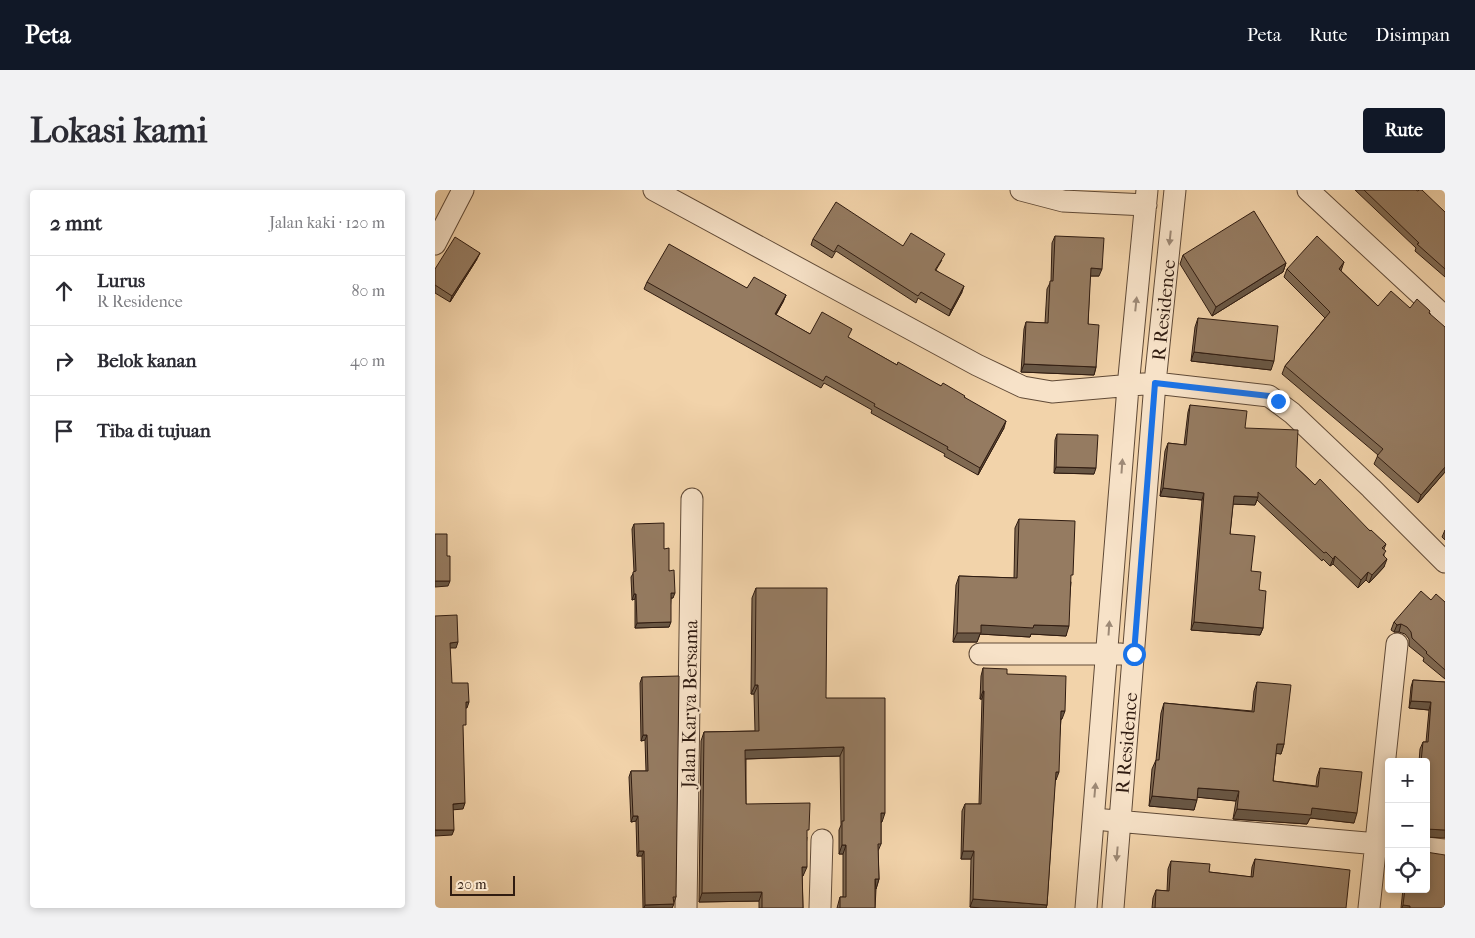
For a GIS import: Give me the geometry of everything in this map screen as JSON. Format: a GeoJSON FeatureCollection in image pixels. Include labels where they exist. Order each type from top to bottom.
{"type":"FeatureCollection","features":[{"type":"Feature","properties":{"kind":"street"},"geometry":{"type":"LineString","coordinates":[[435,244],[463,190]]}},
{"type":"Feature","properties":{"kind":"street"},"geometry":{"type":"LineString","coordinates":[[654,190],[977,365],[1023,387],[1052,392],[1128,387],[1155,383],[1269,396],[1291,413],[1371,488],[1445,562]]}},
{"type":"Feature","properties":{"kind":"street"},"geometry":{"type":"LineString","coordinates":[[1021,190],[1063,201],[1147,198],[1128,387],[1086,908]]}},
{"type":"Feature","properties":{"kind":"street","name":"R Residence"},"geometry":{"type":"LineString","coordinates":[[1113,908],[1155,383],[1175,190]]}},
{"type":"Feature","properties":{"kind":"street"},"geometry":{"type":"LineString","coordinates":[[1308,190],[1445,317]]}},
{"type":"Feature","properties":{"kind":"street","name":"Jalan Karya Bersama"},"geometry":{"type":"LineString","coordinates":[[686,908],[692,499]]}},
{"type":"Feature","properties":{"kind":"street"},"geometry":{"type":"LineString","coordinates":[[1369,908],[1382,844],[1397,644]]}},
{"type":"Feature","properties":{"kind":"street"},"geometry":{"type":"LineString","coordinates":[[980,654],[1134,654]]}},
{"type":"Feature","properties":{"kind":"street"},"geometry":{"type":"LineString","coordinates":[[1092,819],[1382,844]]}},
{"type":"Feature","properties":{"kind":"street"},"geometry":{"type":"LineString","coordinates":[[820,908],[822,840]]}},
{"type":"Feature","properties":{"kind":"street"},"geometry":{"type":"LineString","coordinates":[[1430,848],[1445,850]]}},
{"type":"Feature","properties":{"kind":"building"},"geometry":{"type":"Polygon","coordinates":[[[1364,190],[1422,190],[1445,212],[1445,269],[1417,244],[1419,243],[1364,190]]]}},
{"type":"Feature","properties":{"kind":"building"},"geometry":{"type":"Polygon","coordinates":[[[836,202],[903,246],[911,233],[945,254],[935,270],[964,286],[951,310],[921,292],[918,296],[838,245],[834,252],[813,239],[836,202]]]}},
{"type":"Feature","properties":{"kind":"building"},"geometry":{"type":"Polygon","coordinates":[[[1254,211],[1286,263],[1216,307],[1183,255],[1254,211]]]}},
{"type":"Feature","properties":{"kind":"building"},"geometry":{"type":"Polygon","coordinates":[[[1055,236],[1104,238],[1102,269],[1091,268],[1088,324],[1099,325],[1096,367],[1024,364],[1026,322],[1048,323],[1050,281],[1053,281],[1055,236]]]}},
{"type":"Feature","properties":{"kind":"building"},"geometry":{"type":"Polygon","coordinates":[[[1317,236],[1344,262],[1339,269],[1378,306],[1391,291],[1410,308],[1417,299],[1445,327],[1445,467],[1421,495],[1377,456],[1383,449],[1285,366],[1330,312],[1287,269],[1317,236]]]}},
{"type":"Feature","properties":{"kind":"building"},"geometry":{"type":"Polygon","coordinates":[[[455,237],[480,253],[452,296],[435,285],[435,269],[455,237]]]}},
{"type":"Feature","properties":{"kind":"building"},"geometry":{"type":"Polygon","coordinates":[[[669,244],[747,288],[754,277],[786,295],[775,314],[810,334],[822,312],[852,329],[848,337],[897,365],[898,362],[941,386],[943,383],[1006,421],[980,468],[947,449],[948,447],[874,406],[875,404],[826,376],[823,381],[647,282],[669,244]]]}},
{"type":"Feature","properties":{"kind":"building"},"geometry":{"type":"Polygon","coordinates":[[[1198,318],[1278,326],[1274,361],[1194,352],[1198,318]]]}},
{"type":"Feature","properties":{"kind":"building"},"geometry":{"type":"Polygon","coordinates":[[[1190,405],[1247,411],[1245,428],[1298,430],[1296,467],[1315,485],[1320,479],[1370,531],[1386,544],[1382,548],[1386,551],[1383,555],[1387,559],[1372,575],[1368,572],[1361,580],[1335,556],[1333,559],[1326,552],[1324,553],[1258,492],[1258,497],[1234,496],[1230,534],[1255,536],[1251,571],[1261,572],[1259,590],[1266,591],[1263,628],[1194,622],[1204,493],[1163,488],[1168,443],[1186,445],[1190,405]]]}},
{"type":"Feature","properties":{"kind":"building"},"geometry":{"type":"Polygon","coordinates":[[[1057,434],[1098,435],[1096,468],[1056,467],[1057,434]]]}},
{"type":"Feature","properties":{"kind":"building"},"geometry":{"type":"Polygon","coordinates":[[[1019,519],[1075,521],[1069,626],[1034,625],[1033,628],[981,625],[981,633],[957,633],[959,576],[1017,578],[1019,519]]]}},
{"type":"Feature","properties":{"kind":"building"},"geometry":{"type":"Polygon","coordinates":[[[664,523],[664,549],[669,548],[669,571],[674,570],[675,593],[671,593],[671,622],[637,623],[633,572],[636,571],[634,524],[664,523]]]}},
{"type":"Feature","properties":{"kind":"building"},"geometry":{"type":"Polygon","coordinates":[[[435,534],[447,534],[447,556],[450,556],[450,581],[435,581],[435,534]]]}},
{"type":"Feature","properties":{"kind":"building"},"geometry":{"type":"Polygon","coordinates":[[[756,588],[827,588],[826,698],[885,698],[885,813],[881,813],[881,844],[878,844],[879,879],[875,879],[875,908],[840,908],[840,897],[846,897],[846,845],[842,845],[842,821],[844,821],[844,747],[745,750],[746,804],[810,803],[809,830],[807,830],[807,867],[802,867],[803,908],[762,908],[762,892],[702,893],[704,732],[759,731],[758,685],[755,685],[756,588]]]}},
{"type":"Feature","properties":{"kind":"building"},"geometry":{"type":"Polygon","coordinates":[[[1421,591],[1431,600],[1436,594],[1445,602],[1445,670],[1412,638],[1411,632],[1407,627],[1401,624],[1397,625],[1394,622],[1421,591]]]}},
{"type":"Feature","properties":{"kind":"building"},"geometry":{"type":"Polygon","coordinates":[[[457,615],[458,642],[450,643],[452,683],[468,683],[469,702],[466,702],[466,725],[463,725],[465,803],[453,804],[454,830],[435,830],[435,616],[457,615]]]}},
{"type":"Feature","properties":{"kind":"building"},"geometry":{"type":"Polygon","coordinates":[[[983,668],[1007,669],[1007,674],[1066,676],[1065,711],[1061,711],[1059,772],[1056,772],[1047,905],[973,899],[974,851],[963,851],[965,804],[981,804],[983,668]]]}},
{"type":"Feature","properties":{"kind":"building"},"geometry":{"type":"Polygon","coordinates":[[[679,676],[676,897],[673,897],[674,904],[645,905],[644,851],[639,851],[638,816],[633,816],[631,771],[648,771],[647,735],[643,735],[642,677],[679,676]]]}},
{"type":"Feature","properties":{"kind":"building"},"geometry":{"type":"Polygon","coordinates":[[[1413,680],[1445,682],[1445,830],[1430,829],[1430,758],[1421,758],[1423,742],[1428,742],[1431,702],[1411,701],[1413,680]]]}},
{"type":"Feature","properties":{"kind":"building"},"geometry":{"type":"Polygon","coordinates":[[[1257,682],[1291,685],[1284,744],[1277,744],[1273,781],[1318,787],[1320,768],[1362,772],[1357,813],[1312,808],[1311,815],[1237,809],[1239,791],[1198,788],[1197,800],[1152,796],[1156,760],[1159,760],[1164,703],[1254,712],[1257,682]]]}},
{"type":"Feature","properties":{"kind":"building"},"geometry":{"type":"Polygon","coordinates":[[[1430,853],[1445,855],[1445,908],[1410,908],[1410,906],[1403,905],[1404,893],[1430,893],[1430,853]]]}},
{"type":"Feature","properties":{"kind":"building"},"geometry":{"type":"Polygon","coordinates":[[[1255,859],[1350,870],[1346,908],[1155,908],[1156,890],[1169,891],[1171,861],[1210,864],[1209,872],[1253,877],[1255,859]]]}},
{"type":"Feature","properties":{"kind":"route"},"geometry":{"type":"LineString","coordinates":[[1134,654],[1155,383],[1269,396],[1278,401]]}}]}
